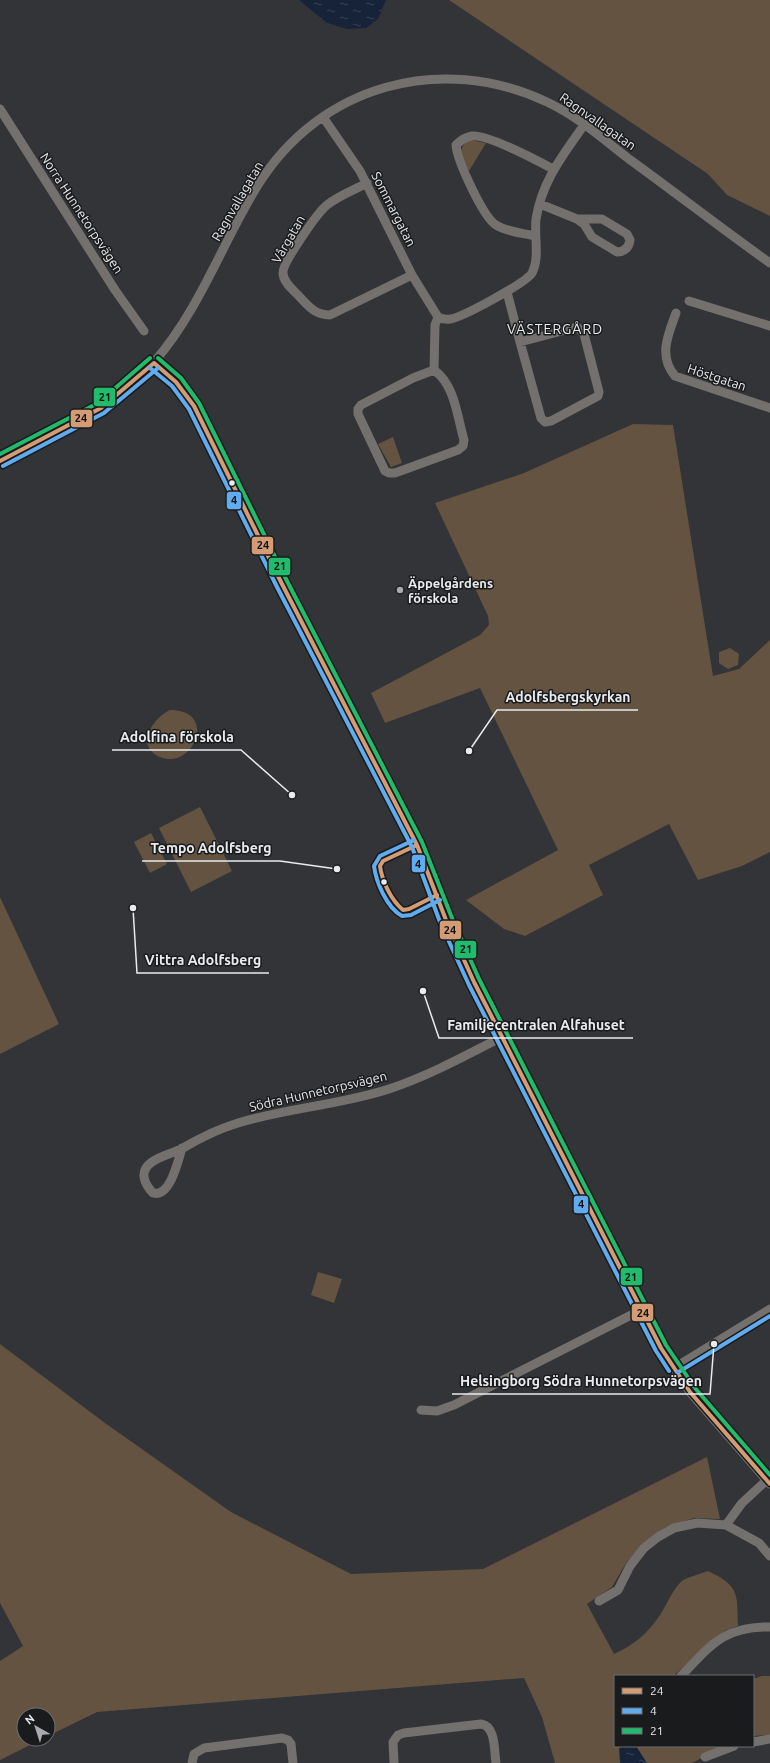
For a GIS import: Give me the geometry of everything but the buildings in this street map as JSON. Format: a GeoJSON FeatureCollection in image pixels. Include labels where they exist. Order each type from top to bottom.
{"type":"FeatureCollection","features":[{"type":"Feature","properties":{"kind":"street","name":"Ragnvallagatan"},"geometry":{"type":"LineString","coordinates":[[0,461],[101,408],[154,363],[184,323],[252,195],[284,149],[301,133],[322,117],[357,98],[396,84],[450,78],[486,82],[519,91],[550,104],[584,125],[770,263]]}},
{"type":"Feature","properties":{"kind":"street","name":"Norra Hunnetorpsvägen"},"geometry":{"type":"LineString","coordinates":[[0,109],[115,290],[144,330]]}},
{"type":"Feature","properties":{"kind":"street","name":"Sommargatan"},"geometry":{"type":"LineString","coordinates":[[322,117],[367,183],[412,275],[438,317]]}},
{"type":"Feature","properties":{"kind":"street"},"geometry":{"type":"LineString","coordinates":[[434,370],[435,325],[438,317],[442,319],[453,318],[507,292],[521,283],[532,273],[535,263],[535,236],[540,204],[553,168],[584,125]]}},
{"type":"Feature","properties":{"kind":"street"},"geometry":{"type":"LineString","coordinates":[[535,236],[507,230],[495,225],[488,216],[460,162],[456,152],[456,145],[462,138],[474,135],[519,151],[553,168]]}},
{"type":"Feature","properties":{"kind":"street","name":"Vårgatan"},"geometry":{"type":"LineString","coordinates":[[367,183],[327,204],[316,215],[286,263],[283,274],[287,284],[314,312],[322,315],[330,315],[412,275]]}},
{"type":"Feature","properties":{"kind":"street"},"geometry":{"type":"LineString","coordinates":[[540,204],[577,218],[602,219],[627,234],[630,240],[629,245],[624,251],[617,252],[592,237],[584,224],[577,218]]}},
{"type":"Feature","properties":{"kind":"street"},"geometry":{"type":"LineString","coordinates":[[507,292],[520,342],[541,418],[545,422],[551,421],[598,396],[600,392],[582,330],[577,327],[520,342]]}},
{"type":"Feature","properties":{"kind":"street"},"geometry":{"type":"LineString","coordinates":[[689,300],[770,326]]}},
{"type":"Feature","properties":{"kind":"street","name":"Höstgatan"},"geometry":{"type":"LineString","coordinates":[[676,313],[665,344],[666,357],[670,371],[675,376],[770,408]]}},
{"type":"Feature","properties":{"kind":"street"},"geometry":{"type":"LineString","coordinates":[[154,363],[172,376],[194,406],[282,584],[417,845],[455,940],[474,982],[661,1348],[690,1392],[768,1482],[742,1503],[726,1525]]}},
{"type":"Feature","properties":{"kind":"street"},"geometry":{"type":"LineString","coordinates":[[434,370],[443,376],[449,386],[464,440],[463,446],[458,450],[395,473],[389,473],[385,471],[358,414],[358,409],[361,405],[374,398],[413,378],[434,370]]}},
{"type":"Feature","properties":{"kind":"street","name":"Södra Hunnetorpsvägen"},"geometry":{"type":"LineString","coordinates":[[182,1148],[168,1186],[160,1193],[153,1192],[145,1181],[144,1171],[146,1168],[154,1161],[209,1134],[238,1123],[345,1100],[388,1089],[428,1074],[502,1037]]}},
{"type":"Feature","properties":{"kind":"street"},"geometry":{"type":"LineString","coordinates":[[674,1368],[770,1309]]}},
{"type":"Feature","properties":{"kind":"street"},"geometry":{"type":"LineString","coordinates":[[421,1410],[437,1411],[454,1405],[641,1310]]}},
{"type":"Feature","properties":{"kind":"street"},"geometry":{"type":"LineString","coordinates":[[599,1601],[618,1590],[630,1566],[644,1548],[658,1537],[674,1528],[697,1523],[726,1525],[758,1543],[770,1556]]}},
{"type":"Feature","properties":{"kind":"street"},"geometry":{"type":"LineString","coordinates":[[682,1675],[709,1647],[727,1634],[754,1627],[770,1627]]}},
{"type":"Feature","properties":{"kind":"street"},"geometry":{"type":"LineString","coordinates":[[394,1763],[392,1746],[398,1735],[481,1724],[488,1726],[491,1731],[496,1763]]}},
{"type":"Feature","properties":{"kind":"street"},"geometry":{"type":"LineString","coordinates":[[192,1763],[194,1754],[204,1748],[282,1738],[288,1740],[291,1744],[293,1763]]}},
{"type":"Feature","properties":{"kind":"street"},"geometry":{"type":"LineString","coordinates":[[754,1742],[770,1739]]}},
{"type":"Feature","properties":{"kind":"street"},"geometry":{"type":"LineString","coordinates":[[705,1757],[731,1747]]}},
{"type":"Feature","properties":{"kind":"shaded area"},"geometry":{"type":"Polygon","coordinates":[[[449,0],[770,0],[770,216],[727,195],[708,174],[449,0]]]}},
{"type":"Feature","properties":{"kind":"shaded area"},"geometry":{"type":"Polygon","coordinates":[[[471,140],[486,143],[469,171],[461,154],[461,150],[466,143],[471,140]]]}},
{"type":"Feature","properties":{"kind":"shaded area"},"geometry":{"type":"Polygon","coordinates":[[[633,424],[673,425],[713,676],[739,669],[770,640],[770,852],[742,866],[698,880],[669,824],[589,865],[603,895],[525,936],[504,929],[466,900],[558,850],[480,688],[385,723],[371,693],[480,635],[489,625],[488,616],[435,503],[524,473],[633,424]]]}},
{"type":"Feature","properties":{"kind":"shaded area"},"geometry":{"type":"Polygon","coordinates":[[[393,437],[402,463],[391,467],[378,444],[393,437]]]}},
{"type":"Feature","properties":{"kind":"shaded area"},"geometry":{"type":"Polygon","coordinates":[[[730,648],[739,654],[738,665],[728,669],[719,663],[719,652],[730,648]]]}},
{"type":"Feature","properties":{"kind":"shaded area"},"geometry":{"type":"Polygon","coordinates":[[[170,710],[185,713],[194,719],[197,729],[196,739],[191,748],[182,756],[172,759],[160,757],[152,752],[148,746],[147,739],[153,725],[170,710]]]}},
{"type":"Feature","properties":{"kind":"shaded area"},"geometry":{"type":"Polygon","coordinates":[[[200,807],[232,871],[191,892],[159,828],[200,807]]]}},
{"type":"Feature","properties":{"kind":"shaded area"},"geometry":{"type":"Polygon","coordinates":[[[151,833],[167,864],[150,873],[134,842],[151,833]]]}},
{"type":"Feature","properties":{"kind":"shaded area"},"geometry":{"type":"Polygon","coordinates":[[[0,897],[59,1024],[0,1054],[0,897]]]}},
{"type":"Feature","properties":{"kind":"shaded area"},"geometry":{"type":"Polygon","coordinates":[[[318,1272],[342,1279],[334,1303],[311,1295],[318,1272]]]}},
{"type":"Feature","properties":{"kind":"shaded area"},"geometry":{"type":"Polygon","coordinates":[[[0,1344],[105,1423],[231,1512],[351,1574],[483,1569],[707,1457],[720,1519],[694,1518],[667,1527],[645,1543],[626,1563],[612,1587],[587,1604],[614,1654],[628,1647],[651,1627],[677,1586],[685,1579],[708,1571],[726,1581],[735,1592],[737,1598],[738,1626],[726,1630],[714,1638],[674,1675],[614,1675],[614,1747],[723,1747],[692,1763],[555,1763],[542,1717],[524,1678],[97,1712],[56,1732],[56,1707],[16,1707],[16,1747],[26,1747],[0,1760],[0,1661],[23,1646],[0,1603],[0,1344]]]}},
{"type":"Feature","properties":{"kind":"shaded area"},"geometry":{"type":"Polygon","coordinates":[[[762,1676],[770,1676],[770,1735],[754,1736],[754,1679],[762,1676]]]}},
{"type":"Feature","properties":{"kind":"water"},"geometry":{"type":"Polygon","coordinates":[[[299,0],[386,0],[378,19],[366,28],[347,29],[327,23],[299,0]]]}},
{"type":"Feature","properties":{"kind":"water"},"geometry":{"type":"Polygon","coordinates":[[[619,1747],[637,1747],[647,1763],[620,1763],[619,1747]]]}},
{"type":"Feature","properties":{"kind":"transit line","name":"21"},"geometry":{"type":"LineString","coordinates":[[0,454],[98,403],[150,358]]}},
{"type":"Feature","properties":{"kind":"transit line","name":"21"},"geometry":{"type":"LineString","coordinates":[[158,358],[181,378],[199,403],[287,581],[422,842],[452,918],[479,979],[666,1345],[695,1388],[770,1475]]}},
{"type":"Feature","properties":{"kind":"transit line","name":"24"},"geometry":{"type":"LineString","coordinates":[[154,363],[176,382],[194,406],[282,584],[417,845],[446,920],[474,982],[661,1348],[690,1392],[770,1484]]}},
{"type":"Feature","properties":{"kind":"transit line","name":"24"},"geometry":{"type":"LineString","coordinates":[[0,461],[101,408],[154,363]]}},
{"type":"Feature","properties":{"kind":"transit line","name":"4"},"geometry":{"type":"LineString","coordinates":[[150,368],[172,386],[189,409],[277,587],[412,847],[440,922],[469,985],[656,1351],[669,1371]]}},
{"type":"Feature","properties":{"kind":"transit line","name":"4"},"geometry":{"type":"LineString","coordinates":[[3,466],[104,413],[158,368]]}},
{"type":"Feature","properties":{"kind":"transit line","name":"4"},"geometry":{"type":"LineString","coordinates":[[414,840],[380,856],[374,866],[383,894],[392,907],[402,916],[411,915],[440,900]]}},
{"type":"Feature","properties":{"kind":"transit line","name":"24"},"geometry":{"type":"LineString","coordinates":[[417,845],[383,861],[380,866],[385,884],[391,896],[403,910],[409,909],[437,895]]}},
{"type":"Feature","properties":{"kind":"transit line","name":"4"},"geometry":{"type":"LineString","coordinates":[[677,1373],[770,1316]]}},
{"type":"Feature","properties":{"kind":"place","name":"Äppelgårdens förskola"},"geometry":{"type":"Point","coordinates":[400,590]}},
{"type":"Feature","properties":{"kind":"place","name":"Adolfsbergskyrkan"},"geometry":{"type":"Point","coordinates":[469,751]}},
{"type":"Feature","properties":{"kind":"place","name":"Adolfina förskola"},"geometry":{"type":"Point","coordinates":[292,795]}},
{"type":"Feature","properties":{"kind":"place","name":"Tempo Adolfsberg"},"geometry":{"type":"Point","coordinates":[337,869]}},
{"type":"Feature","properties":{"kind":"place","name":"Vittra Adolfsberg"},"geometry":{"type":"Point","coordinates":[133,908]}},
{"type":"Feature","properties":{"kind":"place","name":"Familjecentralen Alfahuset"},"geometry":{"type":"Point","coordinates":[423,991]}},
{"type":"Feature","properties":{"kind":"place","name":"Helsingborg Södra Hunnetorpsvägen"},"geometry":{"type":"Point","coordinates":[714,1344]}},
{"type":"Feature","properties":{"kind":"district","name":"VÄSTERGÅRD"},"geometry":{"type":"Point","coordinates":[555,329]}}]}
